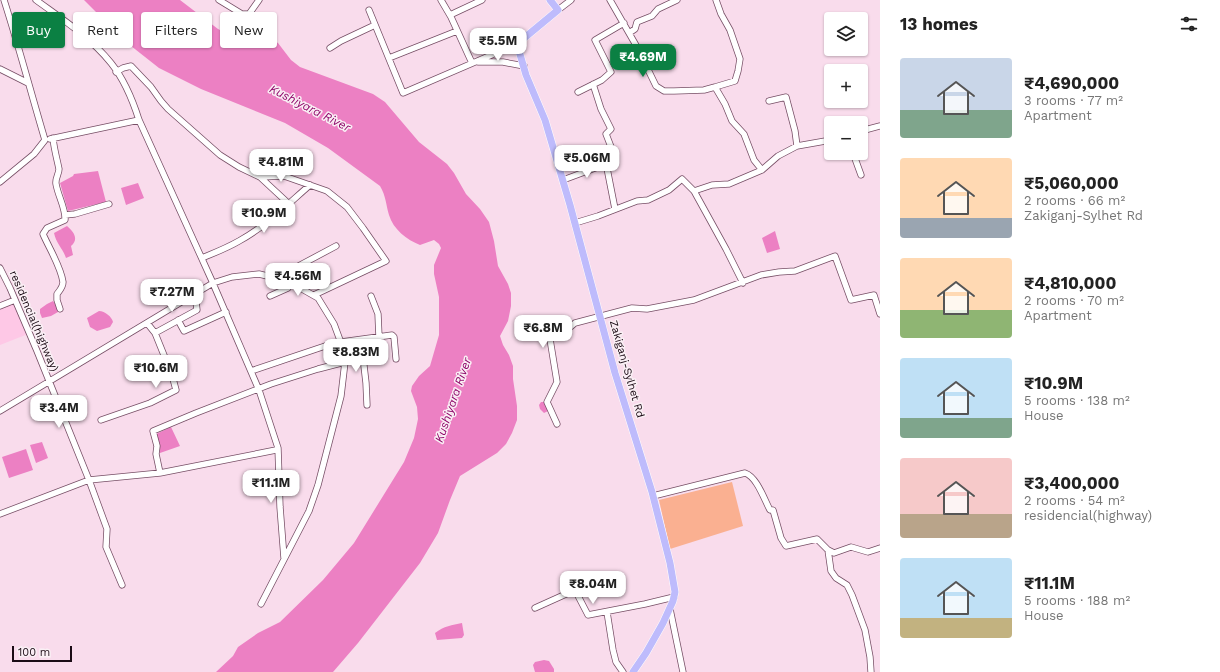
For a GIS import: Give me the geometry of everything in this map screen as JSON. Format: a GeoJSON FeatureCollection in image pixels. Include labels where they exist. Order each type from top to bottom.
{"type":"FeatureCollection","features":[{"type":"Feature","properties":{"kind":"main road"},"geometry":{"type":"LineString","coordinates":[[517,44],[558,10],[550,0]]}},
{"type":"Feature","properties":{"kind":"main road","name":"Zakiganj-Sylhet Rd"},"geometry":{"type":"LineString","coordinates":[[517,44],[526,75],[545,120],[563,180],[615,373],[653,496],[670,563],[675,592],[670,609],[646,653],[632,672]]}},
{"type":"Feature","properties":{"kind":"street"},"geometry":{"type":"LineString","coordinates":[[4,0],[24,63],[45,140]]}},
{"type":"Feature","properties":{"kind":"street"},"geometry":{"type":"LineString","coordinates":[[36,0],[92,43],[112,64],[132,99],[139,120],[202,258],[259,390],[278,448],[284,559]]}},
{"type":"Feature","properties":{"kind":"street"},"geometry":{"type":"LineString","coordinates":[[219,0],[242,14],[249,14],[259,0]]}},
{"type":"Feature","properties":{"kind":"street"},"geometry":{"type":"LineString","coordinates":[[441,0],[450,15],[472,63]]}},
{"type":"Feature","properties":{"kind":"street"},"geometry":{"type":"LineString","coordinates":[[450,15],[482,0]]}},
{"type":"Feature","properties":{"kind":"street"},"geometry":{"type":"LineString","coordinates":[[558,10],[571,0]]}},
{"type":"Feature","properties":{"kind":"street"},"geometry":{"type":"LineString","coordinates":[[610,0],[651,73],[656,86],[664,91],[704,90],[735,81],[740,59],[730,30],[721,14],[716,0]]}},
{"type":"Feature","properties":{"kind":"street"},"geometry":{"type":"LineString","coordinates":[[629,33],[635,29],[638,22],[652,16],[658,9],[677,0]]}},
{"type":"Feature","properties":{"kind":"street"},"geometry":{"type":"LineString","coordinates":[[369,10],[403,93],[517,44]]}},
{"type":"Feature","properties":{"kind":"street"},"geometry":{"type":"LineString","coordinates":[[578,92],[602,80],[611,72],[595,40],[624,23]]}},
{"type":"Feature","properties":{"kind":"street"},"geometry":{"type":"LineString","coordinates":[[330,48],[374,25]]}},
{"type":"Feature","properties":{"kind":"street"},"geometry":{"type":"LineString","coordinates":[[389,58],[457,31]]}},
{"type":"Feature","properties":{"kind":"street"},"geometry":{"type":"LineString","coordinates":[[472,63],[491,61],[524,66]]}},
{"type":"Feature","properties":{"kind":"street"},"geometry":{"type":"LineString","coordinates":[[116,72],[131,66],[161,101],[220,155],[239,167],[260,177],[288,203]]}},
{"type":"Feature","properties":{"kind":"street"},"geometry":{"type":"LineString","coordinates":[[0,69],[28,82]]}},
{"type":"Feature","properties":{"kind":"street"},"geometry":{"type":"LineString","coordinates":[[593,84],[601,109],[611,129],[606,134],[612,152],[604,158],[615,209]]}},
{"type":"Feature","properties":{"kind":"street"},"geometry":{"type":"LineString","coordinates":[[715,87],[725,104],[732,121],[744,134],[754,160],[762,170]]}},
{"type":"Feature","properties":{"kind":"street"},"geometry":{"type":"LineString","coordinates":[[769,101],[786,97],[795,131],[797,146]]}},
{"type":"Feature","properties":{"kind":"street"},"geometry":{"type":"LineString","coordinates":[[0,182],[34,154],[45,140],[139,120]]}},
{"type":"Feature","properties":{"kind":"street"},"geometry":{"type":"LineString","coordinates":[[868,129],[880,126]]}},
{"type":"Feature","properties":{"kind":"street"},"geometry":{"type":"LineString","coordinates":[[53,138],[59,172],[56,177],[56,183],[65,220],[47,228],[43,234],[58,267],[63,283],[57,294],[60,309]]}},
{"type":"Feature","properties":{"kind":"street"},"geometry":{"type":"LineString","coordinates":[[694,191],[712,185],[728,184],[762,170],[778,156],[797,146],[824,141]]}},
{"type":"Feature","properties":{"kind":"street"},"geometry":{"type":"LineString","coordinates":[[856,160],[861,175]]}},
{"type":"Feature","properties":{"kind":"street"},"geometry":{"type":"LineString","coordinates":[[563,180],[606,164]]}},
{"type":"Feature","properties":{"kind":"street"},"geometry":{"type":"LineString","coordinates":[[260,177],[284,176],[327,191],[347,207],[364,228],[386,261],[314,295]]}},
{"type":"Feature","properties":{"kind":"street"},"geometry":{"type":"LineString","coordinates":[[575,223],[637,201],[648,200],[669,190],[682,179],[694,191],[743,283]]}},
{"type":"Feature","properties":{"kind":"street"},"geometry":{"type":"LineString","coordinates":[[202,258],[243,239],[310,184]]}},
{"type":"Feature","properties":{"kind":"street"},"geometry":{"type":"LineString","coordinates":[[65,215],[75,214],[110,204]]}},
{"type":"Feature","properties":{"kind":"street"},"geometry":{"type":"LineString","coordinates":[[283,279],[290,273],[291,270],[336,246]]}},
{"type":"Feature","properties":{"kind":"street"},"geometry":{"type":"LineString","coordinates":[[557,424],[547,402],[557,382],[549,333],[568,329],[575,323],[632,308],[647,309],[686,302],[743,283],[761,275],[795,271],[835,256],[851,300],[874,295],[880,314]]}},
{"type":"Feature","properties":{"kind":"street","name":"residencial(highway)"},"geometry":{"type":"LineString","coordinates":[[0,268],[15,300],[89,480],[106,529],[106,546],[122,585]]}},
{"type":"Feature","properties":{"kind":"street"},"geometry":{"type":"LineString","coordinates":[[0,411],[213,283],[232,277],[259,274],[291,282],[314,295],[318,298],[334,324],[344,351],[345,362],[341,396],[318,485],[309,511],[262,604]]}},
{"type":"Feature","properties":{"kind":"street"},"geometry":{"type":"LineString","coordinates":[[270,296],[288,288],[291,282]]}},
{"type":"Feature","properties":{"kind":"street"},"geometry":{"type":"LineString","coordinates":[[155,333],[197,310],[196,302],[192,296]]}},
{"type":"Feature","properties":{"kind":"street"},"geometry":{"type":"LineString","coordinates":[[371,296],[378,314],[380,337]]}},
{"type":"Feature","properties":{"kind":"street"},"geometry":{"type":"LineString","coordinates":[[0,306],[15,300]]}},
{"type":"Feature","properties":{"kind":"street"},"geometry":{"type":"LineString","coordinates":[[178,320],[184,331],[226,312]]}},
{"type":"Feature","properties":{"kind":"street"},"geometry":{"type":"LineString","coordinates":[[101,420],[150,403],[176,390],[172,375],[155,333],[147,323]]}},
{"type":"Feature","properties":{"kind":"street"},"geometry":{"type":"LineString","coordinates":[[251,371],[340,341],[361,340],[388,335],[394,337],[396,359]]}},
{"type":"Feature","properties":{"kind":"street"},"geometry":{"type":"LineString","coordinates":[[361,340],[367,405]]}},
{"type":"Feature","properties":{"kind":"street"},"geometry":{"type":"LineString","coordinates":[[160,473],[156,454],[157,446],[153,431],[214,406],[296,376],[345,362]]}},
{"type":"Feature","properties":{"kind":"street"},"geometry":{"type":"LineString","coordinates":[[0,514],[89,480],[160,473],[276,450],[278,448]]}},
{"type":"Feature","properties":{"kind":"street"},"geometry":{"type":"LineString","coordinates":[[653,496],[745,473],[750,475],[755,480],[770,510],[774,510],[781,538],[786,546],[817,539],[828,550],[834,553],[851,548],[868,552],[880,548]]}},
{"type":"Feature","properties":{"kind":"street"},"geometry":{"type":"LineString","coordinates":[[828,550],[831,570],[836,578],[847,586],[852,595],[865,630],[871,672]]}},
{"type":"Feature","properties":{"kind":"street"},"geometry":{"type":"LineString","coordinates":[[535,608],[575,590],[588,615],[674,597]]}},
{"type":"Feature","properties":{"kind":"street"},"geometry":{"type":"LineString","coordinates":[[670,609],[683,672]]}},
{"type":"Feature","properties":{"kind":"street"},"geometry":{"type":"LineString","coordinates":[[607,612],[612,650],[616,662],[623,672]]}},
{"type":"Feature","properties":{"kind":"shaded area"},"geometry":{"type":"Polygon","coordinates":[[[15,302],[28,334],[0,345],[0,309],[15,302]]]}},
{"type":"Feature","properties":{"kind":"shaded area"},"geometry":{"type":"Polygon","coordinates":[[[732,482],[743,526],[670,549],[659,500],[732,482]]]}},
{"type":"Feature","properties":{"kind":"water","name":"Kushiyara River"},"geometry":{"type":"Polygon","coordinates":[[[84,0],[180,0],[196,12],[141,12],[141,48],[212,48],[212,24],[220,30],[220,48],[277,48],[277,42],[291,60],[300,67],[373,94],[385,102],[419,142],[447,164],[466,194],[480,209],[489,222],[498,266],[508,284],[511,293],[511,306],[508,321],[500,336],[513,366],[517,420],[506,444],[497,453],[460,476],[438,533],[420,563],[358,643],[333,672],[216,672],[233,656],[238,647],[258,633],[280,622],[323,580],[354,543],[404,462],[414,438],[418,419],[417,407],[411,391],[412,386],[419,376],[430,366],[439,335],[439,297],[434,274],[434,265],[441,248],[434,240],[420,245],[401,233],[391,220],[385,197],[380,186],[328,148],[285,123],[201,89],[159,68],[133,48],[133,12],[96,12],[84,0]]]}},
{"type":"Feature","properties":{"kind":"water"},"geometry":{"type":"Polygon","coordinates":[[[98,171],[106,202],[68,211],[60,183],[74,174],[98,171]]]}},
{"type":"Feature","properties":{"kind":"water"},"geometry":{"type":"Polygon","coordinates":[[[138,183],[144,198],[126,205],[121,188],[138,183]]]}},
{"type":"Feature","properties":{"kind":"water"},"geometry":{"type":"Polygon","coordinates":[[[67,226],[75,236],[75,241],[71,246],[73,255],[66,258],[56,240],[54,233],[67,226]]]}},
{"type":"Feature","properties":{"kind":"water"},"geometry":{"type":"Polygon","coordinates":[[[775,231],[780,249],[767,253],[762,238],[775,231]]]}},
{"type":"Feature","properties":{"kind":"water"},"geometry":{"type":"Polygon","coordinates":[[[53,301],[58,312],[51,316],[42,318],[40,309],[53,301]]]}},
{"type":"Feature","properties":{"kind":"water"},"geometry":{"type":"Polygon","coordinates":[[[99,311],[108,315],[113,322],[110,327],[97,331],[90,327],[87,318],[99,311]]]}},
{"type":"Feature","properties":{"kind":"water"},"geometry":{"type":"Polygon","coordinates":[[[541,402],[544,402],[548,411],[544,413],[540,409],[539,405],[541,402]]]}},
{"type":"Feature","properties":{"kind":"water"},"geometry":{"type":"Polygon","coordinates":[[[171,427],[180,446],[160,453],[156,434],[171,427]]]}},
{"type":"Feature","properties":{"kind":"water"},"geometry":{"type":"Polygon","coordinates":[[[42,442],[48,458],[36,463],[30,445],[42,442]]]}},
{"type":"Feature","properties":{"kind":"water"},"geometry":{"type":"Polygon","coordinates":[[[26,449],[33,470],[9,478],[2,457],[26,449]]]}},
{"type":"Feature","properties":{"kind":"water"},"geometry":{"type":"Polygon","coordinates":[[[462,623],[464,635],[462,638],[437,640],[435,633],[448,626],[462,623]]]}},
{"type":"Feature","properties":{"kind":"water"},"geometry":{"type":"Polygon","coordinates":[[[544,660],[549,661],[554,669],[554,672],[535,672],[533,665],[535,662],[544,660]]]}}]}
